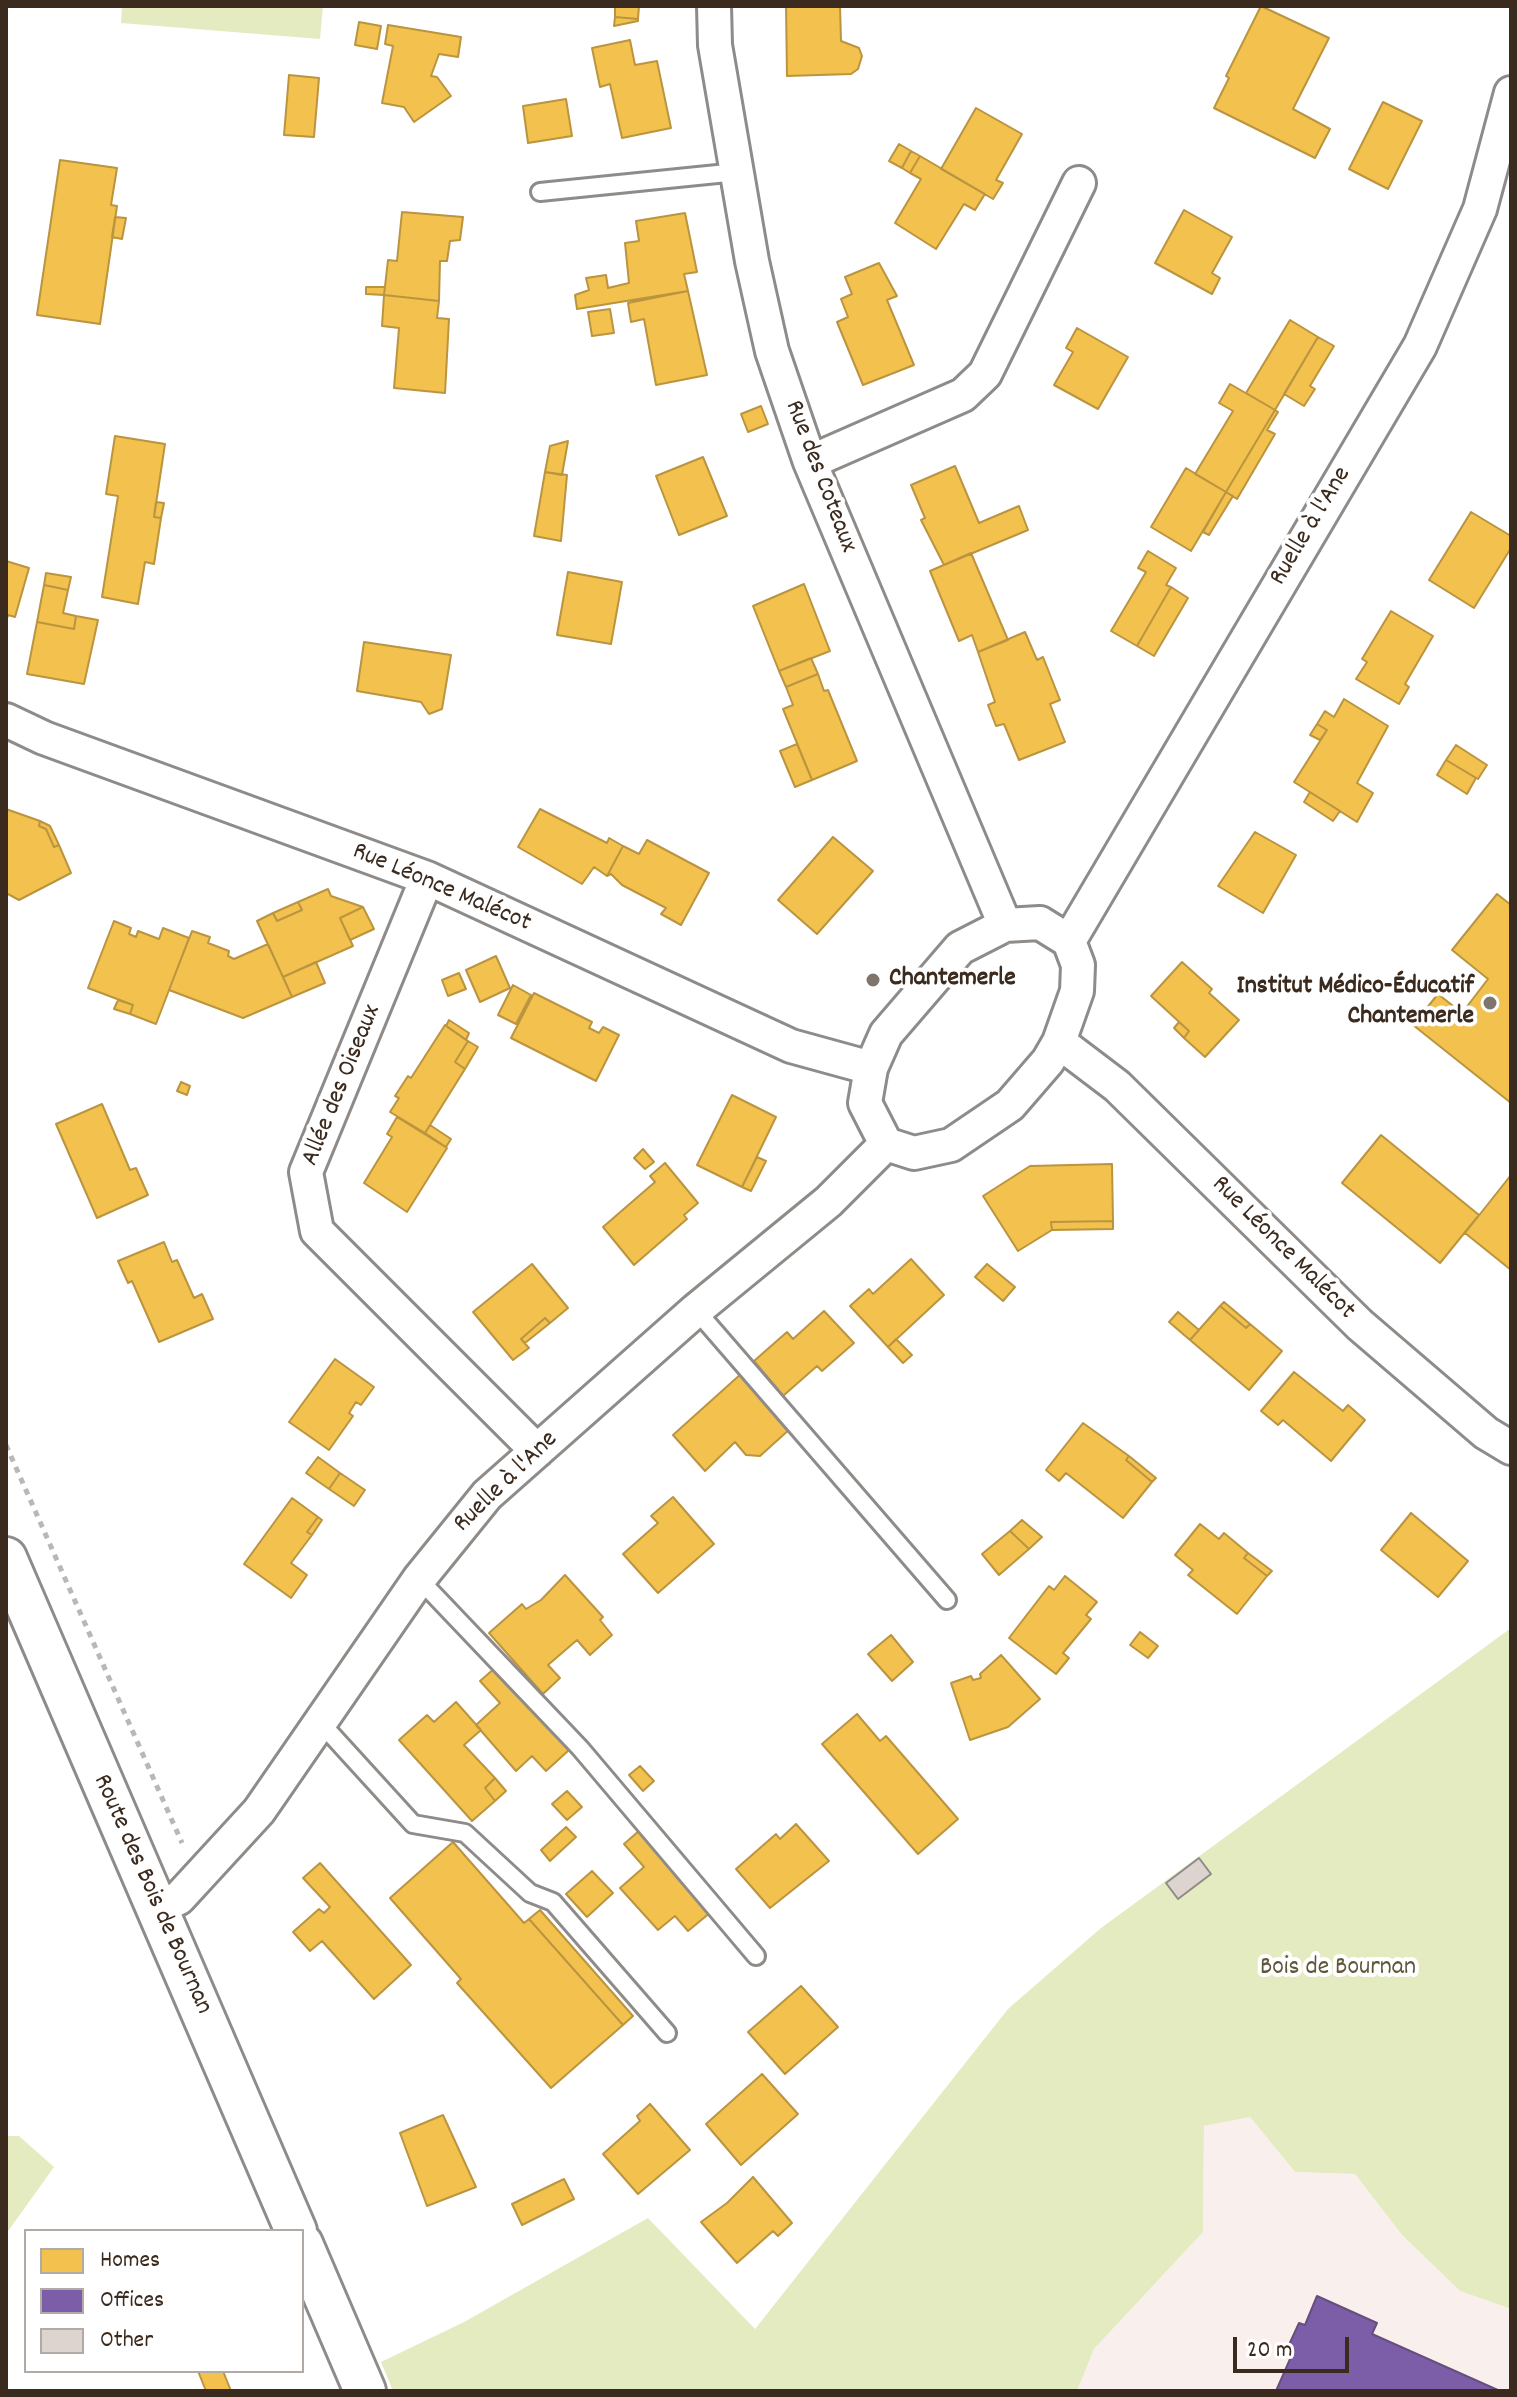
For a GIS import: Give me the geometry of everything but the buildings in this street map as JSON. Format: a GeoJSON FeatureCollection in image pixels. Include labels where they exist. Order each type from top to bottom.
{"type":"FeatureCollection","features":[{"type":"Feature","properties":{"kind":"street","name":"Rue des Coteaux"},"geometry":{"type":"LineString","coordinates":[[714,6],[715,45],[772,351],[810,462],[1005,925]]}},
{"type":"Feature","properties":{"kind":"street","name":"Ruelle à l'Ane"},"geometry":{"type":"LineString","coordinates":[[1069,941],[1420,346],[1480,209],[1511,93]]}},
{"type":"Feature","properties":{"kind":"street"},"geometry":{"type":"LineString","coordinates":[[810,462],[963,395],[985,374],[1079,183]]}},
{"type":"Feature","properties":{"kind":"street","name":"Rue Léonce Malécot"},"geometry":{"type":"LineString","coordinates":[[6,720],[44,738],[427,878],[791,1046],[871,1068]]}},
{"type":"Feature","properties":{"kind":"street","name":"Allée des Oiseaux"},"geometry":{"type":"LineString","coordinates":[[427,878],[306,1172],[317,1231],[537,1451]]}},
{"type":"Feature","properties":{"kind":"street"},"geometry":{"type":"LineString","coordinates":[[1040,923],[1069,941],[1078,965],[1077,991],[1059,1042],[1010,1105],[951,1145],[914,1153],[886,1144],[865,1103],[871,1068],[886,1034],[920,990],[960,948],[1005,925],[1040,923]]}},
{"type":"Feature","properties":{"kind":"street","name":"Rue Léonce Malécot"},"geometry":{"type":"LineString","coordinates":[[1059,1042],[1117,1086],[1360,1325],[1486,1433],[1511,1448]]}},
{"type":"Feature","properties":{"kind":"street","name":"Ruelle à l'Ane"},"geometry":{"type":"LineString","coordinates":[[156,1909],[179,1898],[259,1811],[419,1579],[487,1495],[696,1310],[829,1201],[886,1144]]}},
{"type":"Feature","properties":{"kind":"street","name":"Route des Bois de Bournan"},"geometry":{"type":"LineString","coordinates":[[6,1558],[295,2229]]}},
{"type":"Feature","properties":{"kind":"street"},"geometry":{"type":"LineString","coordinates":[[304,2249],[365,2391]]}},
{"type":"Feature","properties":{"kind":"lane"},"geometry":{"type":"LineString","coordinates":[[540,192],[737,172]]}},
{"type":"Feature","properties":{"kind":"lane"},"geometry":{"type":"LineString","coordinates":[[696,1310],[947,1600]]}},
{"type":"Feature","properties":{"kind":"lane"},"geometry":{"type":"LineString","coordinates":[[419,1579],[580,1748],[756,1956]]}},
{"type":"Feature","properties":{"kind":"lane"},"geometry":{"type":"LineString","coordinates":[[320,1722],[413,1824],[465,1833],[530,1893],[553,1902],[667,2033]]}},
{"type":"Feature","properties":{"kind":"path"},"geometry":{"type":"LineString","coordinates":[[6,1445],[198,1877]]}},
{"type":"Feature","properties":{"kind":"shaded area"},"geometry":{"type":"Polygon","coordinates":[[[1250,2117],[1295,2172],[1355,2174],[1402,2235],[1460,2291],[1511,2309],[1511,2391],[1077,2391],[1094,2349],[1203,2232],[1204,2126],[1250,2117]]]}},
{"type":"Feature","properties":{"kind":"green space"},"geometry":{"type":"Polygon","coordinates":[[[122,6],[323,6],[320,39],[121,23],[122,6]]]}},
{"type":"Feature","properties":{"kind":"green space","name":"Bois de Bournan"},"geometry":{"type":"Polygon","coordinates":[[[1511,1628],[1511,2309],[1460,2291],[1402,2235],[1355,2174],[1295,2172],[1250,2117],[1204,2126],[1203,2232],[1094,2349],[1077,2391],[393,2391],[381,2362],[464,2322],[648,2218],[755,2329],[1008,2009],[1101,1928],[1511,1628]]]}},
{"type":"Feature","properties":{"kind":"green space"},"geometry":{"type":"Polygon","coordinates":[[[6,2136],[19,2136],[54,2167],[6,2234],[6,2136]]]}},
{"type":"Feature","properties":{"kind":"place","name":"Chantemerle"},"geometry":{"type":"Point","coordinates":[873,980]}},
{"type":"Feature","properties":{"kind":"place","name":"Institut Médico-Éducatif Chantemerle"},"geometry":{"type":"Point","coordinates":[1490,1003]}}]}
